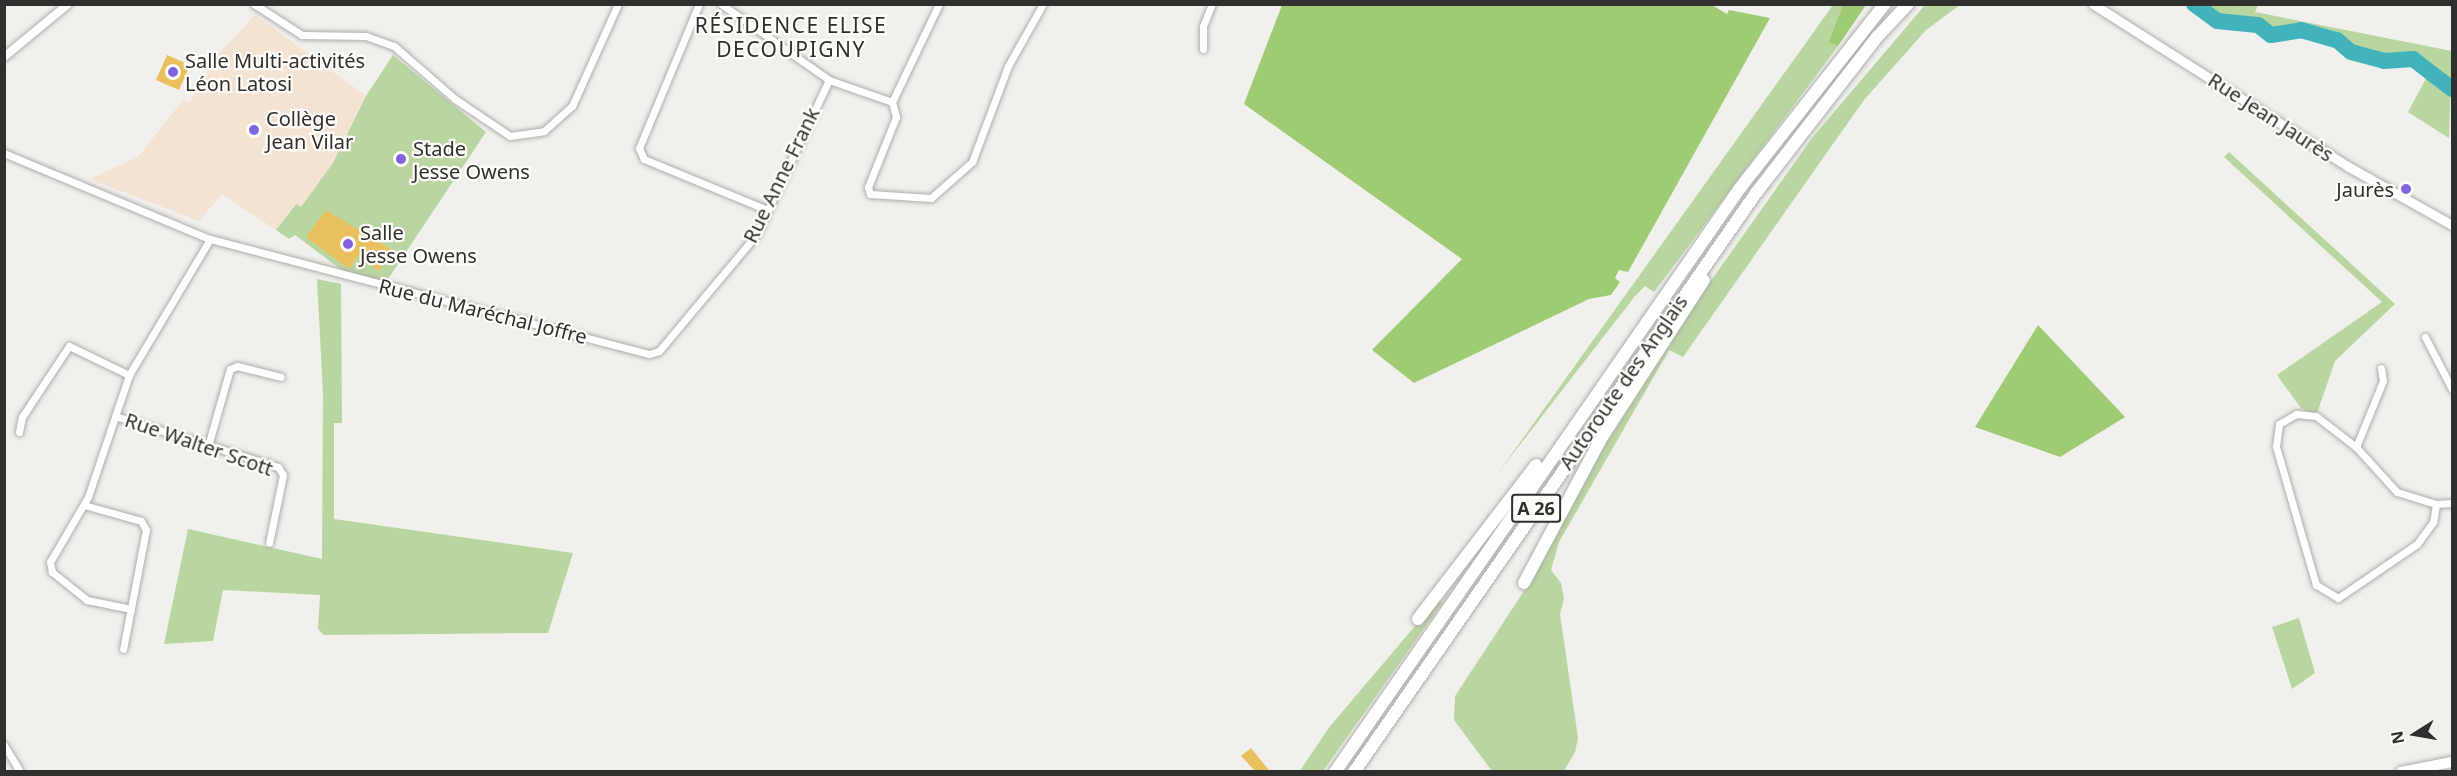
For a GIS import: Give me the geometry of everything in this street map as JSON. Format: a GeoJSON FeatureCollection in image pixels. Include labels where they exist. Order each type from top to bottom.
{"type":"FeatureCollection","features":[{"type":"Feature","properties":{"kind":"highway","name":"Autoroute des Anglais"},"geometry":{"type":"LineString","coordinates":[[1335,771],[1573,424],[1785,128],[1885,4]]}},
{"type":"Feature","properties":{"kind":"highway","name":"Autoroute des Anglais"},"geometry":{"type":"LineString","coordinates":[[1354,771],[1719,245],[1794,142],[1908,4]]}},
{"type":"Feature","properties":{"kind":"highway"},"geometry":{"type":"LineString","coordinates":[[1524,583],[1602,437],[1709,272],[1719,245]]}},
{"type":"Feature","properties":{"kind":"highway"},"geometry":{"type":"LineString","coordinates":[[1418,620],[1487,526],[1573,424]]}},
{"type":"Feature","properties":{"kind":"main road","name":"Rue Jean Jaurès"},"geometry":{"type":"LineString","coordinates":[[2093,4],[2349,167],[2452,225]]}},
{"type":"Feature","properties":{"kind":"main road"},"geometry":{"type":"LineString","coordinates":[[2401,771],[2452,762]]}},
{"type":"Feature","properties":{"kind":"street"},"geometry":{"type":"LineString","coordinates":[[4,57],[68,4]]}},
{"type":"Feature","properties":{"kind":"street"},"geometry":{"type":"LineString","coordinates":[[255,5],[302,35],[366,36],[394,46],[455,99],[510,136],[544,131],[572,106],[618,4]]}},
{"type":"Feature","properties":{"kind":"street"},"geometry":{"type":"LineString","coordinates":[[699,4],[639,148],[644,159],[768,210]]}},
{"type":"Feature","properties":{"kind":"street"},"geometry":{"type":"LineString","coordinates":[[721,4],[829,80],[892,102]]}},
{"type":"Feature","properties":{"kind":"street"},"geometry":{"type":"LineString","coordinates":[[939,4],[892,102],[896,117],[868,187],[870,194],[930,198],[972,162],[1008,66],[1042,4]]}},
{"type":"Feature","properties":{"kind":"street"},"geometry":{"type":"LineString","coordinates":[[1203,49],[1203,26],[1212,4]]}},
{"type":"Feature","properties":{"kind":"street","name":"Rue Anne Frank"},"geometry":{"type":"LineString","coordinates":[[659,351],[756,235],[829,80]]}},
{"type":"Feature","properties":{"kind":"street","name":"Rue du Maréchal Joffre"},"geometry":{"type":"LineString","coordinates":[[4,153],[210,239],[623,348],[649,354],[659,351]]}},
{"type":"Feature","properties":{"kind":"street"},"geometry":{"type":"LineString","coordinates":[[131,609],[87,600],[50,567],[84,505],[129,375],[210,239]]}},
{"type":"Feature","properties":{"kind":"street"},"geometry":{"type":"LineString","coordinates":[[2425,337],[2452,389]]}},
{"type":"Feature","properties":{"kind":"street"},"geometry":{"type":"LineString","coordinates":[[19,432],[22,417],[69,346],[129,375]]}},
{"type":"Feature","properties":{"kind":"street"},"geometry":{"type":"LineString","coordinates":[[208,446],[230,369],[237,366],[281,377]]}},
{"type":"Feature","properties":{"kind":"street"},"geometry":{"type":"LineString","coordinates":[[2356,447],[2383,381],[2381,368]]}},
{"type":"Feature","properties":{"kind":"street"},"geometry":{"type":"LineString","coordinates":[[2436,504],[2433,522],[2417,544],[2338,598],[2316,585],[2276,446],[2277,431],[2283,419],[2305,412],[2356,447],[2397,492],[2436,504],[2452,503]]}},
{"type":"Feature","properties":{"kind":"street","name":"Rue Walter Scott"},"geometry":{"type":"LineString","coordinates":[[115,416],[278,467],[283,476],[269,543]]}},
{"type":"Feature","properties":{"kind":"street"},"geometry":{"type":"LineString","coordinates":[[84,505],[144,525],[123,649]]}},
{"type":"Feature","properties":{"kind":"street"},"geometry":{"type":"LineString","coordinates":[[4,745],[20,771]]}},
{"type":"Feature","properties":{"kind":"shaded area","name":"Collège Jean Vilar"},"geometry":{"type":"Polygon","coordinates":[[[255,15],[366,96],[333,163],[301,208],[295,204],[276,230],[222,194],[199,221],[90,179],[138,157],[183,100],[189,103],[212,61],[255,15]]]}},
{"type":"Feature","properties":{"kind":"green space"},"geometry":{"type":"Polygon","coordinates":[[[1282,5],[1712,5],[1727,14],[1729,10],[1770,18],[1628,272],[1619,270],[1615,278],[1620,282],[1611,295],[1589,299],[1414,383],[1372,350],[1462,259],[1244,104],[1282,5]]]}},
{"type":"Feature","properties":{"kind":"green space"},"geometry":{"type":"Polygon","coordinates":[[[1833,5],[1843,5],[1828,41],[1838,46],[1654,292],[1645,286],[1635,296],[1498,473],[1833,5]]]}},
{"type":"Feature","properties":{"kind":"green space"},"geometry":{"type":"Polygon","coordinates":[[[1843,5],[1866,5],[1838,46],[1828,42],[1843,5]]]}},
{"type":"Feature","properties":{"kind":"green space"},"geometry":{"type":"Polygon","coordinates":[[[1925,5],[1960,5],[1926,30],[1864,100],[1683,357],[1669,350],[1559,542],[1551,570],[1561,583],[1564,599],[1560,614],[1578,738],[1575,752],[1564,771],[1492,771],[1454,720],[1455,696],[1528,585],[1599,455],[1703,292],[1812,138],[1925,5]]]}},
{"type":"Feature","properties":{"kind":"green space"},"geometry":{"type":"Polygon","coordinates":[[[2209,5],[2258,5],[2255,12],[2452,51],[2449,138],[2408,112],[2431,69],[2417,60],[2382,61],[2301,30],[2271,35],[2258,25],[2217,21],[2205,13],[2209,5]]]}},
{"type":"Feature","properties":{"kind":"green space"},"geometry":{"type":"Polygon","coordinates":[[[393,55],[486,132],[386,282],[347,274],[295,235],[289,239],[276,230],[296,204],[301,207],[333,163],[366,96],[393,55]]]}},
{"type":"Feature","properties":{"kind":"green space"},"geometry":{"type":"Polygon","coordinates":[[[2229,152],[2395,304],[2335,361],[2316,416],[2301,408],[2277,375],[2382,302],[2224,157],[2229,152]]]}},
{"type":"Feature","properties":{"kind":"green space"},"geometry":{"type":"Polygon","coordinates":[[[317,279],[341,284],[342,423],[334,423],[334,519],[573,553],[548,633],[324,635],[318,629],[320,595],[223,590],[213,641],[164,644],[188,529],[322,559],[323,394],[317,279]]]}},
{"type":"Feature","properties":{"kind":"green space"},"geometry":{"type":"Polygon","coordinates":[[[2038,325],[2125,417],[2060,457],[1975,427],[2038,325]]]}},
{"type":"Feature","properties":{"kind":"green space"},"geometry":{"type":"Polygon","coordinates":[[[1438,599],[1442,603],[1323,771],[1299,772],[1331,725],[1438,599]]]}},
{"type":"Feature","properties":{"kind":"green space"},"geometry":{"type":"Polygon","coordinates":[[[2299,618],[2315,673],[2292,689],[2272,627],[2299,618]]]}},
{"type":"Feature","properties":{"kind":"building","name":"Salle Multi-activités Léon Latosi"},"geometry":{"type":"Polygon","coordinates":[[[167,55],[190,65],[179,90],[156,80],[167,55]]]}},
{"type":"Feature","properties":{"kind":"building","name":"Salle Jesse Owens"},"geometry":{"type":"Polygon","coordinates":[[[326,210],[392,250],[379,271],[358,256],[349,269],[306,237],[326,210]]]}},
{"type":"Feature","properties":{"kind":"building"},"geometry":{"type":"Polygon","coordinates":[[[1251,748],[1270,771],[1255,771],[1241,756],[1251,748]]]}},
{"type":"Feature","properties":{"kind":"waterway"},"geometry":{"type":"LineString","coordinates":[[2194,4],[2217,21],[2258,25],[2271,35],[2301,30],[2337,40],[2351,52],[2384,61],[2413,59],[2452,89]]}},
{"type":"Feature","properties":{"kind":"place","name":"Salle Multi-activités Léon Latosi"},"geometry":{"type":"Point","coordinates":[173,72]}},
{"type":"Feature","properties":{"kind":"place","name":"Collège Jean Vilar"},"geometry":{"type":"Point","coordinates":[254,130]}},
{"type":"Feature","properties":{"kind":"place","name":"Stade Jesse Owens"},"geometry":{"type":"Point","coordinates":[401,159]}},
{"type":"Feature","properties":{"kind":"place","name":"Jaurès"},"geometry":{"type":"Point","coordinates":[2406,189]}},
{"type":"Feature","properties":{"kind":"place","name":"Salle Jesse Owens"},"geometry":{"type":"Point","coordinates":[348,244]}},
{"type":"Feature","properties":{"kind":"district","name":"RÉSIDENCE ELISE DECOUPIGNY"},"geometry":{"type":"Point","coordinates":[791,37]}}]}
